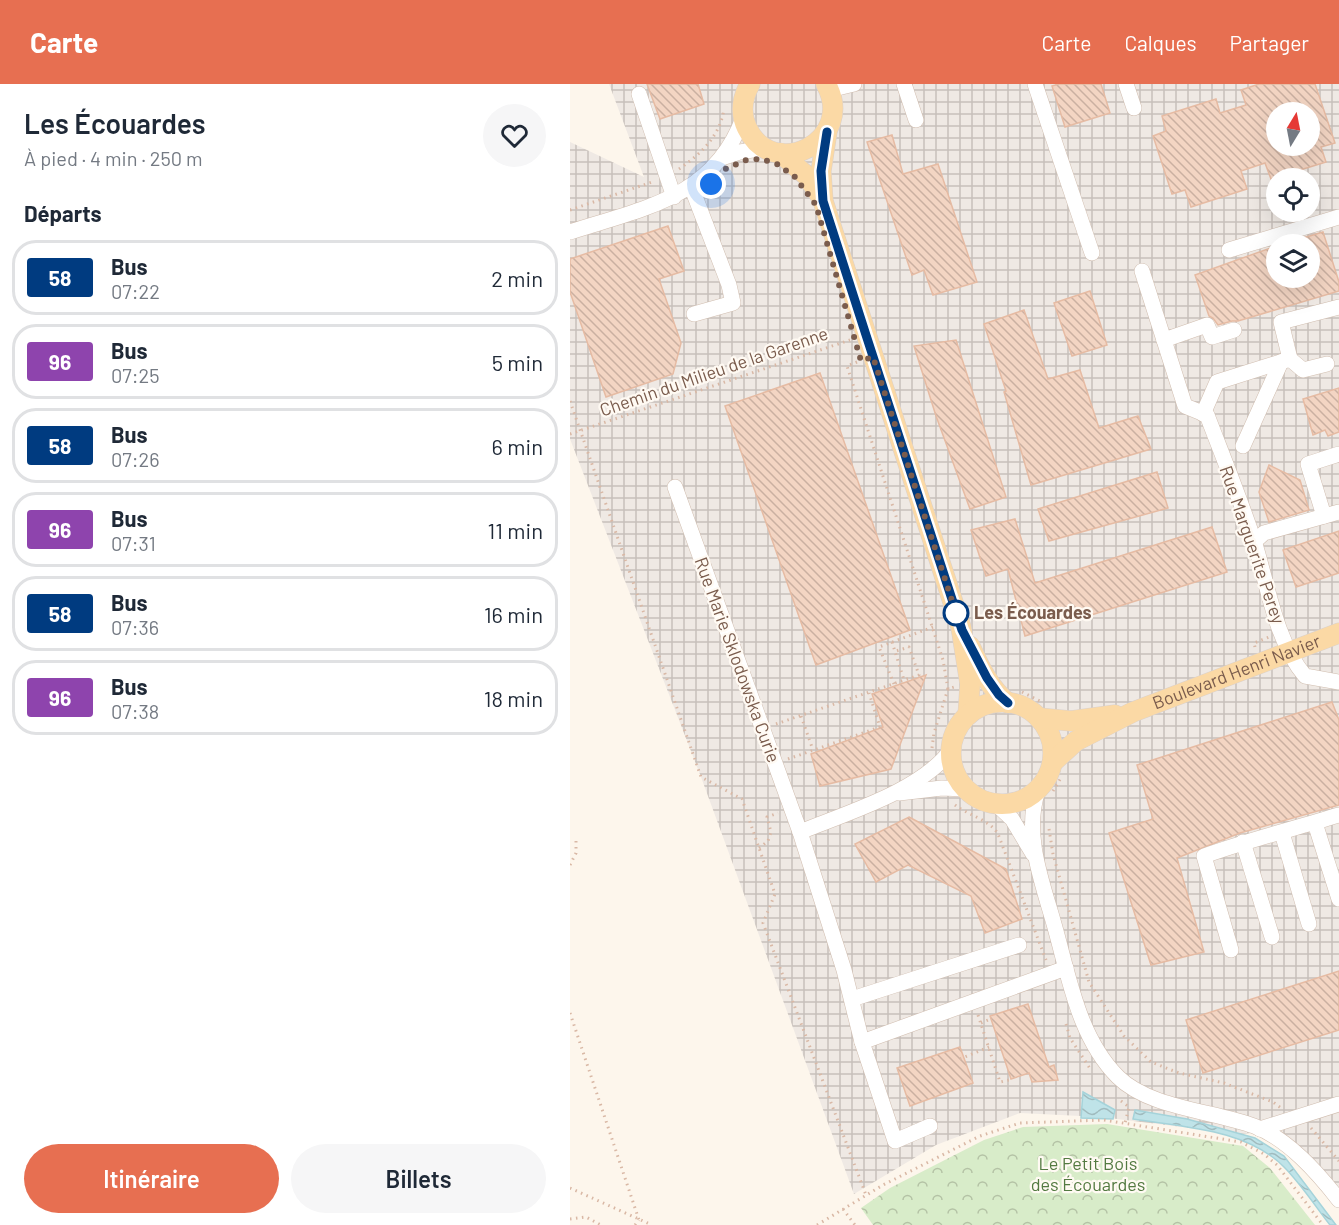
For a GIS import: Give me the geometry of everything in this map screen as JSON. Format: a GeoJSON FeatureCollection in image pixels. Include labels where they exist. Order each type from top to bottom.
{"type":"FeatureCollection","features":[{"type":"Feature","properties":{"kind":"main road"},"geometry":{"type":"LineString","coordinates":[[750,84],[743,100],[743,118],[751,136],[807,176],[823,201]]}},
{"type":"Feature","properties":{"kind":"main road"},"geometry":{"type":"LineString","coordinates":[[827,87],[833,108],[821,171],[823,201],[962,630],[987,678],[999,695],[1011,696],[1025,708],[1042,712],[1059,765],[1050,772],[1043,794],[1011,804],[996,804],[974,796],[965,789],[954,771],[951,750],[956,731],[968,715],[1011,696]]}},
{"type":"Feature","properties":{"kind":"main road"},"geometry":{"type":"LineString","coordinates":[[773,151],[803,151],[817,143],[827,132]]}},
{"type":"Feature","properties":{"kind":"main road"},"geometry":{"type":"LineString","coordinates":[[962,630],[969,684],[968,715]]}},
{"type":"Feature","properties":{"kind":"main road","name":"Boulevard Henri Navier"},"geometry":{"type":"LineString","coordinates":[[1059,765],[1076,741],[1133,712],[1339,633]]}},
{"type":"Feature","properties":{"kind":"main road","name":"Boulevard Henri Navier"},"geometry":{"type":"LineString","coordinates":[[1042,712],[1071,721],[1133,712]]}},
{"type":"Feature","properties":{"kind":"street"},"geometry":{"type":"LineString","coordinates":[[827,87],[854,84]]}},
{"type":"Feature","properties":{"kind":"street"},"geometry":{"type":"LineString","coordinates":[[904,84],[916,120]]}},
{"type":"Feature","properties":{"kind":"street"},"geometry":{"type":"LineString","coordinates":[[1035,84],[1092,253]]}},
{"type":"Feature","properties":{"kind":"street"},"geometry":{"type":"LineString","coordinates":[[1126,84],[1134,108]]}},
{"type":"Feature","properties":{"kind":"street"},"geometry":{"type":"LineString","coordinates":[[639,94],[674,197]]}},
{"type":"Feature","properties":{"kind":"street"},"geometry":{"type":"LineString","coordinates":[[570,232],[674,197],[691,186],[722,158],[739,130],[743,118]]}},
{"type":"Feature","properties":{"kind":"street"},"geometry":{"type":"LineString","coordinates":[[722,158],[740,152],[773,151]]}},
{"type":"Feature","properties":{"kind":"street"},"geometry":{"type":"LineString","coordinates":[[691,186],[729,285],[733,303],[694,315]]}},
{"type":"Feature","properties":{"kind":"street"},"geometry":{"type":"LineString","coordinates":[[1229,250],[1339,217]]}},
{"type":"Feature","properties":{"kind":"street"},"geometry":{"type":"LineString","coordinates":[[1142,271],[1185,406],[1203,414],[1217,382],[1286,361],[1303,370],[1327,364]]}},
{"type":"Feature","properties":{"kind":"street"},"geometry":{"type":"LineString","coordinates":[[1243,446],[1286,361],[1281,322],[1339,307]]}},
{"type":"Feature","properties":{"kind":"street"},"geometry":{"type":"LineString","coordinates":[[1164,340],[1207,325],[1212,337],[1234,330]]}},
{"type":"Feature","properties":{"kind":"street","name":"Rue Marguerite Perey"},"geometry":{"type":"LineString","coordinates":[[1203,414],[1207,415],[1254,542],[1288,652],[1305,676],[1338,683]]}},
{"type":"Feature","properties":{"kind":"street"},"geometry":{"type":"LineString","coordinates":[[1254,542],[1264,533],[1332,514],[1308,464],[1339,454]]}},
{"type":"Feature","properties":{"kind":"street","name":"Rue Marie Sklodowska Curie"},"geometry":{"type":"LineString","coordinates":[[675,487],[800,832],[852,999],[862,1042],[895,1141],[930,1126]]}},
{"type":"Feature","properties":{"kind":"street"},"geometry":{"type":"LineString","coordinates":[[800,832],[893,794],[934,769],[951,750]]}},
{"type":"Feature","properties":{"kind":"street"},"geometry":{"type":"LineString","coordinates":[[893,794],[942,788],[965,789]]}},
{"type":"Feature","properties":{"kind":"street"},"geometry":{"type":"LineString","coordinates":[[1043,794],[1033,811],[1035,857],[1074,998],[1101,1056],[1119,1078],[1133,1088],[1158,1100],[1214,1114],[1260,1129],[1293,1151],[1324,1181],[1339,1200]]}},
{"type":"Feature","properties":{"kind":"street"},"geometry":{"type":"LineString","coordinates":[[996,804],[1012,819],[1035,857]]}},
{"type":"Feature","properties":{"kind":"street"},"geometry":{"type":"LineString","coordinates":[[1231,950],[1204,856],[1339,815]]}},
{"type":"Feature","properties":{"kind":"street"},"geometry":{"type":"LineString","coordinates":[[1315,823],[1339,899]]}},
{"type":"Feature","properties":{"kind":"street"},"geometry":{"type":"LineString","coordinates":[[1282,832],[1309,924]]}},
{"type":"Feature","properties":{"kind":"street"},"geometry":{"type":"LineString","coordinates":[[1244,842],[1272,936]]}},
{"type":"Feature","properties":{"kind":"street"},"geometry":{"type":"LineString","coordinates":[[852,999],[1019,945]]}},
{"type":"Feature","properties":{"kind":"street"},"geometry":{"type":"LineString","coordinates":[[862,1042],[1066,968]]}},
{"type":"Feature","properties":{"kind":"street"},"geometry":{"type":"LineString","coordinates":[[1260,1129],[1339,1104]]}},
{"type":"Feature","properties":{"kind":"path","name":"Chemin du Milieu de la Garenne"},"geometry":{"type":"LineString","coordinates":[[570,434],[866,335]]}},
{"type":"Feature","properties":{"kind":"path"},"geometry":{"type":"LineString","coordinates":[[873,357],[847,366],[943,660],[948,689],[934,733],[932,760],[934,769]]}},
{"type":"Feature","properties":{"kind":"path"},"geometry":{"type":"LineString","coordinates":[[570,401],[701,777],[742,799],[775,894],[762,923],[866,1195]]}},
{"type":"Feature","properties":{"kind":"path"},"geometry":{"type":"LineString","coordinates":[[894,684],[879,647],[933,627]]}},
{"type":"Feature","properties":{"kind":"path"},"geometry":{"type":"LineString","coordinates":[[892,642],[904,680]]}},
{"type":"Feature","properties":{"kind":"path"},"geometry":{"type":"LineString","coordinates":[[762,728],[919,675],[909,647],[896,651]]}},
{"type":"Feature","properties":{"kind":"path"},"geometry":{"type":"LineString","coordinates":[[948,689],[969,684]]}},
{"type":"Feature","properties":{"kind":"path"},"geometry":{"type":"LineString","coordinates":[[775,763],[880,727],[869,693]]}},
{"type":"Feature","properties":{"kind":"path"},"geometry":{"type":"LineString","coordinates":[[1011,696],[1033,696],[1042,712]]}},
{"type":"Feature","properties":{"kind":"path"},"geometry":{"type":"LineString","coordinates":[[801,716],[813,750]]}},
{"type":"Feature","properties":{"kind":"path"},"geometry":{"type":"LineString","coordinates":[[1043,794],[1058,785],[1059,765]]}},
{"type":"Feature","properties":{"kind":"path"},"geometry":{"type":"LineString","coordinates":[[942,788],[949,800],[974,817],[991,825],[998,834],[1050,973]]}},
{"type":"Feature","properties":{"kind":"path"},"geometry":{"type":"LineString","coordinates":[[759,848],[768,841],[771,832],[766,818],[791,808]]}},
{"type":"Feature","properties":{"kind":"path"},"geometry":{"type":"LineString","coordinates":[[1049,827],[1053,854],[1089,982],[1124,1036],[1151,1062],[1179,1073],[1224,1083],[1273,1102],[1312,1129],[1339,1161]]}},
{"type":"Feature","properties":{"kind":"path"},"geometry":{"type":"LineString","coordinates":[[570,865],[576,854],[576,840]]}},
{"type":"Feature","properties":{"kind":"path"},"geometry":{"type":"LineString","coordinates":[[975,1002],[1000,1082],[1009,1080]]}},
{"type":"Feature","properties":{"kind":"path"},"geometry":{"type":"LineString","coordinates":[[570,1013],[639,1220]]}},
{"type":"Feature","properties":{"kind":"path"},"geometry":{"type":"LineString","coordinates":[[1064,1017],[1070,1038],[1093,1073]]}},
{"type":"Feature","properties":{"kind":"path"},"geometry":{"type":"LineString","coordinates":[[981,1023],[988,1020]]}},
{"type":"Feature","properties":{"kind":"path"},"geometry":{"type":"LineString","coordinates":[[960,1059],[989,1047]]}},
{"type":"Feature","properties":{"kind":"path"},"geometry":{"type":"LineString","coordinates":[[1121,1100],[1129,1107],[1124,1124]]}},
{"type":"Feature","properties":{"kind":"path"},"geometry":{"type":"LineString","coordinates":[[817,1225],[893,1180],[980,1136],[1020,1123],[1104,1120],[1241,1142],[1264,1154],[1277,1165],[1323,1225]]}},
{"type":"Feature","properties":{"kind":"path"},"geometry":{"type":"LineString","coordinates":[[570,1188],[652,1225]]}},
{"type":"Feature","properties":{"kind":"path"},"geometry":{"type":"LineString","coordinates":[[843,1209],[855,1225]]}},
{"type":"Feature","properties":{"kind":"path"},"geometry":{"type":"LineString","coordinates":[[570,1219],[586,1217],[601,1225]]}},
{"type":"Feature","properties":{"kind":"path"},"geometry":{"type":"LineString","coordinates":[[635,1225],[639,1220]]}},
{"type":"Feature","properties":{"kind":"shaded area"},"geometry":{"type":"Polygon","coordinates":[[[609,84],[1339,84],[1339,1202],[1274,1131],[1239,1134],[1101,1117],[1020,1113],[936,1145],[854,1194],[701,777],[570,439],[570,142],[644,177],[609,84]]]}},
{"type":"Feature","properties":{"kind":"green space","name":"Le Petit Bois des Écouardes"},"geometry":{"type":"Polygon","coordinates":[[[1107,1124],[1243,1146],[1270,1168],[1315,1225],[873,1225],[861,1208],[890,1188],[984,1140],[1023,1127],[1107,1124]]]}},
{"type":"Feature","properties":{"kind":"water"},"geometry":{"type":"Polygon","coordinates":[[[1083,1092],[1115,1110],[1113,1119],[1081,1118],[1083,1092]]]}},
{"type":"Feature","properties":{"kind":"water"},"geometry":{"type":"Polygon","coordinates":[[[1135,1110],[1187,1119],[1255,1138],[1284,1156],[1336,1225],[1330,1225],[1284,1167],[1269,1154],[1233,1137],[1133,1119],[1135,1110]]]}},
{"type":"Feature","properties":{"kind":"building"},"geometry":{"type":"Polygon","coordinates":[[[647,84],[698,84],[704,104],[660,119],[647,84]]]}},
{"type":"Feature","properties":{"kind":"building"},"geometry":{"type":"Polygon","coordinates":[[[1101,84],[1110,113],[1065,127],[1052,86],[1101,84]]]}},
{"type":"Feature","properties":{"kind":"building"},"geometry":{"type":"Polygon","coordinates":[[[1259,84],[1315,84],[1335,143],[1321,147],[1326,162],[1307,168],[1267,168],[1265,163],[1241,171],[1247,189],[1191,207],[1185,190],[1172,194],[1153,136],[1166,131],[1162,116],[1216,99],[1220,113],[1246,105],[1241,90],[1259,84]]]}},
{"type":"Feature","properties":{"kind":"building"},"geometry":{"type":"Polygon","coordinates":[[[892,135],[903,174],[938,164],[977,282],[933,295],[924,270],[912,275],[867,142],[892,135]]]}},
{"type":"Feature","properties":{"kind":"building"},"geometry":{"type":"Polygon","coordinates":[[[668,226],[684,271],[659,279],[681,343],[673,374],[606,397],[570,292],[570,259],[668,226]]]}},
{"type":"Feature","properties":{"kind":"building"},"geometry":{"type":"Polygon","coordinates":[[[1323,232],[1339,282],[1339,291],[1218,325],[1209,316],[1195,275],[1266,250],[1266,288],[1320,288],[1320,234],[1316,234],[1323,232]]]}},
{"type":"Feature","properties":{"kind":"building"},"geometry":{"type":"Polygon","coordinates":[[[1090,291],[1107,345],[1072,356],[1054,303],[1090,291]]]}},
{"type":"Feature","properties":{"kind":"building"},"geometry":{"type":"Polygon","coordinates":[[[1024,310],[1048,379],[1080,370],[1099,428],[1138,416],[1151,449],[1031,485],[1004,392],[1006,391],[984,324],[1024,310]]]}},
{"type":"Feature","properties":{"kind":"building"},"geometry":{"type":"Polygon","coordinates":[[[956,340],[1006,497],[970,509],[936,416],[914,346],[956,340]]]}},
{"type":"Feature","properties":{"kind":"building"},"geometry":{"type":"Polygon","coordinates":[[[820,373],[910,630],[816,665],[725,406],[820,373]]]}},
{"type":"Feature","properties":{"kind":"building"},"geometry":{"type":"Polygon","coordinates":[[[1339,388],[1339,432],[1328,436],[1325,430],[1313,435],[1303,399],[1339,388]]]}},
{"type":"Feature","properties":{"kind":"building"},"geometry":{"type":"Polygon","coordinates":[[[1269,465],[1300,480],[1309,510],[1269,522],[1259,492],[1269,465]]]}},
{"type":"Feature","properties":{"kind":"building"},"geometry":{"type":"Polygon","coordinates":[[[1157,472],[1168,508],[1049,541],[1038,509],[1157,472]]]}},
{"type":"Feature","properties":{"kind":"building"},"geometry":{"type":"Polygon","coordinates":[[[1015,519],[1035,583],[1212,527],[1227,572],[1025,636],[1008,569],[986,576],[971,530],[1015,519]]]}},
{"type":"Feature","properties":{"kind":"building"},"geometry":{"type":"Polygon","coordinates":[[[1339,531],[1339,573],[1296,587],[1283,550],[1339,531]]]}},
{"type":"Feature","properties":{"kind":"building"},"geometry":{"type":"Polygon","coordinates":[[[926,675],[891,769],[820,786],[811,754],[883,727],[872,694],[926,675]]]}},
{"type":"Feature","properties":{"kind":"building"},"geometry":{"type":"Polygon","coordinates":[[[1332,702],[1339,720],[1339,805],[1240,833],[1177,858],[1204,952],[1151,965],[1109,833],[1153,819],[1137,765],[1332,702]]]}},
{"type":"Feature","properties":{"kind":"building"},"geometry":{"type":"Polygon","coordinates":[[[909,817],[1006,869],[1022,919],[985,933],[971,896],[908,865],[876,882],[855,844],[909,817]]]}},
{"type":"Feature","properties":{"kind":"building"},"geometry":{"type":"Polygon","coordinates":[[[1339,971],[1339,1030],[1203,1073],[1186,1020],[1339,971]]]}},
{"type":"Feature","properties":{"kind":"building"},"geometry":{"type":"Polygon","coordinates":[[[1028,1004],[1049,1067],[1054,1065],[1058,1080],[1032,1082],[1029,1073],[1011,1079],[990,1016],[1028,1004]]]}},
{"type":"Feature","properties":{"kind":"building"},"geometry":{"type":"Polygon","coordinates":[[[960,1047],[973,1083],[910,1106],[897,1068],[960,1047]]]}},
{"type":"Feature","properties":{"kind":"bus line","name":"58"},"geometry":{"type":"LineString","coordinates":[[827,132],[821,171],[823,201],[962,630],[987,678],[1008,703]]}},
{"type":"Feature","properties":{"kind":"place","name":"Les Écouardes"},"geometry":{"type":"Point","coordinates":[956,613]}},
{"type":"Feature","properties":{"kind":"route"},"geometry":{"type":"LineString","coordinates":[[711,184],[723,170],[746,160],[761,159],[777,164],[795,177],[816,205],[861,361],[873,357],[956,613]]}}]}
